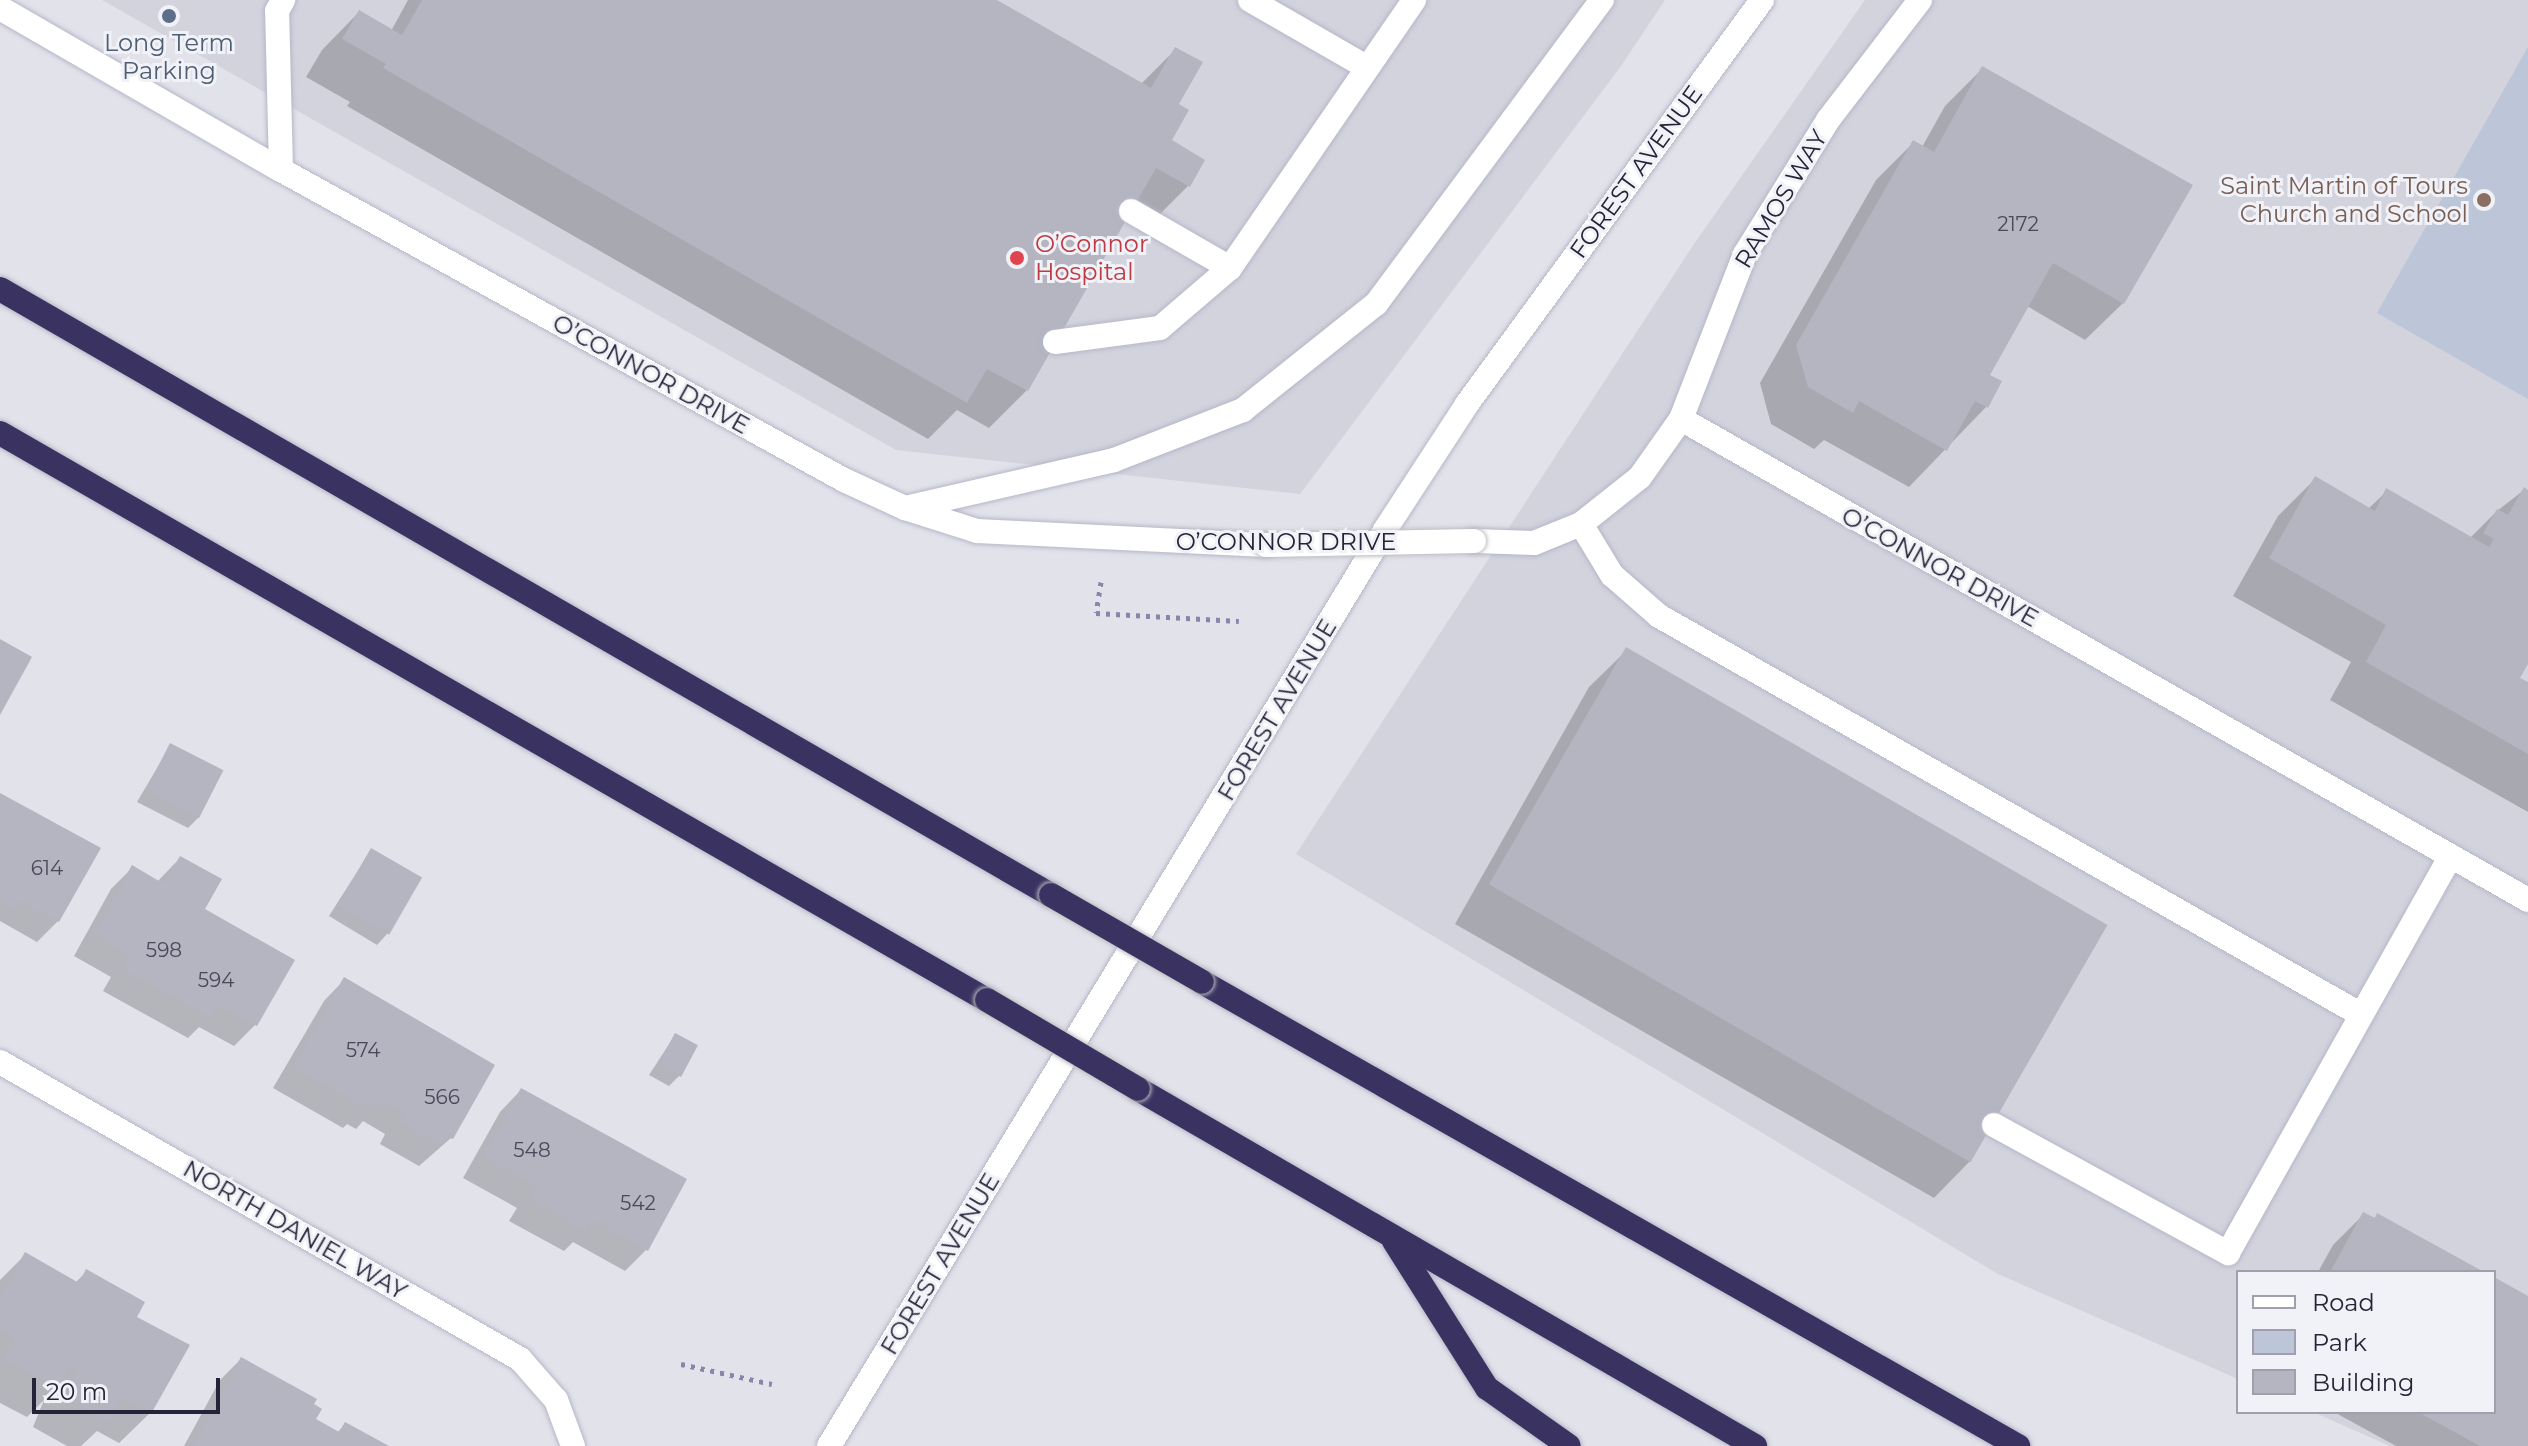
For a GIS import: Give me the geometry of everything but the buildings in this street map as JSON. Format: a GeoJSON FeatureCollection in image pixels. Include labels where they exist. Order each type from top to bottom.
{"type":"FeatureCollection","features":[{"type":"Feature","properties":{"kind":"highway"},"geometry":{"type":"LineString","coordinates":[[0,289],[1202,982],[2018,1446]]}},
{"type":"Feature","properties":{"kind":"highway"},"geometry":{"type":"LineString","coordinates":[[0,433],[1755,1446]]}},
{"type":"Feature","properties":{"kind":"highway"},"geometry":{"type":"LineString","coordinates":[[1390,1236],[1487,1388],[1569,1446]]}},
{"type":"Feature","properties":{"kind":"street"},"geometry":{"type":"LineString","coordinates":[[281,170],[277,11],[283,0]]}},
{"type":"Feature","properties":{"kind":"street"},"geometry":{"type":"LineString","coordinates":[[1250,0],[1365,66]]}},
{"type":"Feature","properties":{"kind":"street"},"geometry":{"type":"LineString","coordinates":[[1055,342],[1160,328],[1230,268],[1365,66],[1414,0]]}},
{"type":"Feature","properties":{"kind":"street"},"geometry":{"type":"LineString","coordinates":[[905,508],[1114,460],[1243,410],[1376,304],[1602,0]]}},
{"type":"Feature","properties":{"kind":"street","name":"FOREST AVENUE"},"geometry":{"type":"LineString","coordinates":[[829,1446],[1385,530],[1467,404],[1762,0]]}},
{"type":"Feature","properties":{"kind":"street","name":"RAMOS WAY"},"geometry":{"type":"LineString","coordinates":[[1681,419],[1745,254],[1828,120],[1920,0]]}},
{"type":"Feature","properties":{"kind":"street","name":"O’CONNOR DRIVE"},"geometry":{"type":"LineString","coordinates":[[0,8],[281,170],[844,480],[905,508],[977,531],[1266,545],[1474,541],[1534,543],[1581,524],[1640,477],[1681,419],[2528,900]]}},
{"type":"Feature","properties":{"kind":"street"},"geometry":{"type":"LineString","coordinates":[[1131,211],[1230,268]]}},
{"type":"Feature","properties":{"kind":"street"},"geometry":{"type":"LineString","coordinates":[[1581,524],[1612,575],[1659,616],[2360,1014]]}},
{"type":"Feature","properties":{"kind":"street"},"geometry":{"type":"LineString","coordinates":[[1994,1125],[2228,1253],[2451,856]]}},
{"type":"Feature","properties":{"kind":"street","name":"NORTH DANIEL WAY"},"geometry":{"type":"LineString","coordinates":[[0,1062],[520,1359],[541,1379],[570,1434]]}},
{"type":"Feature","properties":{"kind":"path"},"geometry":{"type":"LineString","coordinates":[[1101,582],[1096,613],[1239,621]]}},
{"type":"Feature","properties":{"kind":"path"},"geometry":{"type":"LineString","coordinates":[[681,1364],[772,1384]]}},
{"type":"Feature","properties":{"kind":"shaded area","name":"O’Connor Hospital"},"geometry":{"type":"Polygon","coordinates":[[[102,0],[1665,0],[1621,66],[1300,494],[896,450],[102,0]]]}},
{"type":"Feature","properties":{"kind":"shaded area"},"geometry":{"type":"Polygon","coordinates":[[[1865,0],[2528,0],[2528,1446],[2390,1446],[2318,1414],[2496,1414],[2496,1270],[2236,1270],[2236,1378],[1998,1274],[1296,854],[1694,244],[1865,0]]]}},
{"type":"Feature","properties":{"kind":"green space","name":"Saint Martin of Tours Church and School"},"geometry":{"type":"Polygon","coordinates":[[[2528,47],[2528,399],[2377,313],[2528,47]]]}},
{"type":"Feature","properties":{"kind":"place","name":"Long Term Parking"},"geometry":{"type":"Point","coordinates":[169,16]}},
{"type":"Feature","properties":{"kind":"place","name":"Saint Martin of Tours Church and School"},"geometry":{"type":"Point","coordinates":[2484,200]}},
{"type":"Feature","properties":{"kind":"place","name":"O’Connor Hospital"},"geometry":{"type":"Point","coordinates":[1017,258]}}]}
